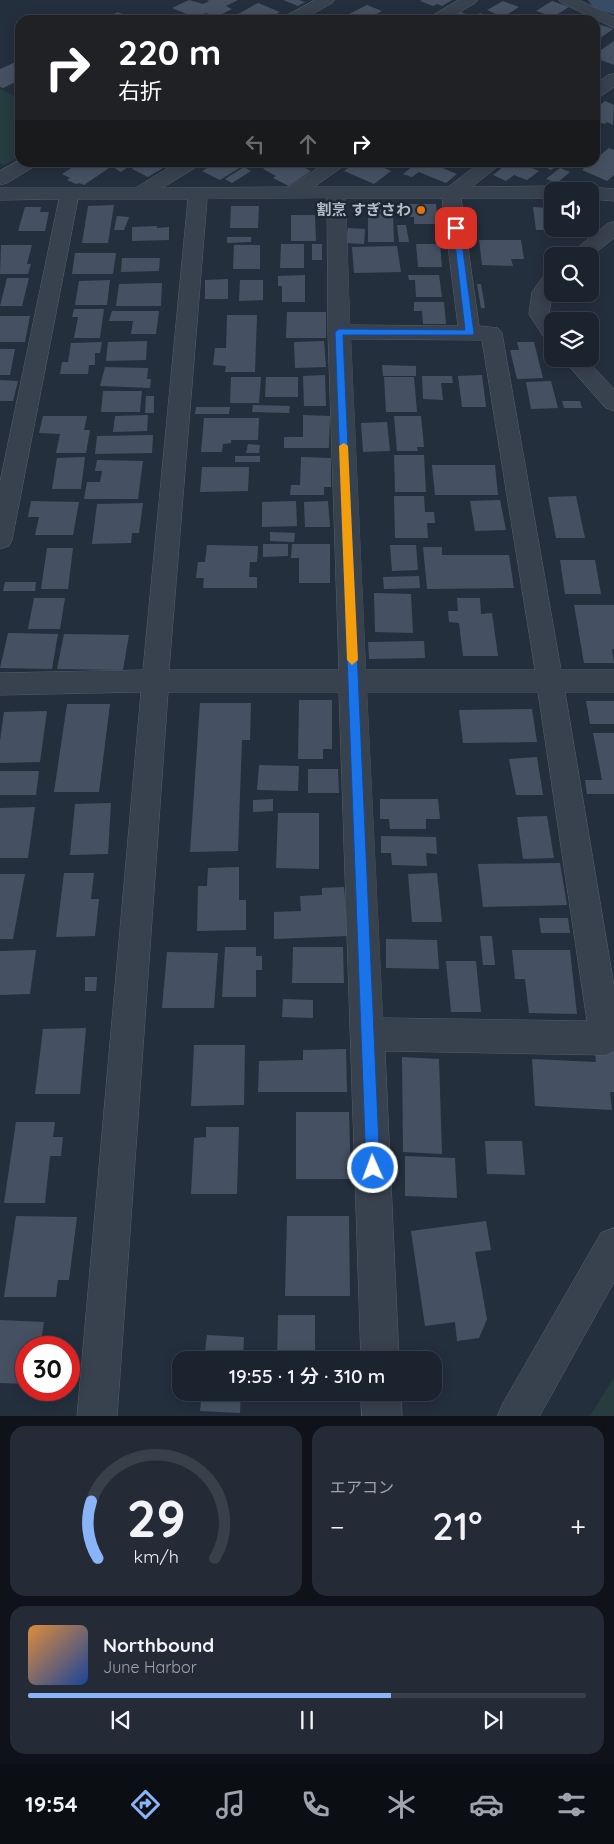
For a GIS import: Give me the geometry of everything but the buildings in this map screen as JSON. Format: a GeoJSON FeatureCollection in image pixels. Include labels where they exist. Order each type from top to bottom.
{"type":"FeatureCollection","features":[{"type":"Feature","properties":{"kind":"street"},"geometry":{"type":"LineString","coordinates":[[299,15],[327,0]]}},
{"type":"Feature","properties":{"kind":"street"},"geometry":{"type":"LineString","coordinates":[[444,15],[470,0]]}},
{"type":"Feature","properties":{"kind":"street"},"geometry":{"type":"LineString","coordinates":[[568,0],[578,12],[588,15]]}},
{"type":"Feature","properties":{"kind":"street"},"geometry":{"type":"LineString","coordinates":[[600,19],[614,23]]}},
{"type":"Feature","properties":{"kind":"street"},"geometry":{"type":"LineString","coordinates":[[600,89],[614,79]]}},
{"type":"Feature","properties":{"kind":"street"},"geometry":{"type":"LineString","coordinates":[[0,178],[20,167]]}},
{"type":"Feature","properties":{"kind":"street"},"geometry":{"type":"LineString","coordinates":[[139,194],[184,167]]}},
{"type":"Feature","properties":{"kind":"street"},"geometry":{"type":"LineString","coordinates":[[291,194],[332,167]]}},
{"type":"Feature","properties":{"kind":"street"},"geometry":{"type":"LineString","coordinates":[[451,192],[487,167]]}},
{"type":"Feature","properties":{"kind":"street"},"geometry":{"type":"LineString","coordinates":[[451,192],[470,333]]}},
{"type":"Feature","properties":{"kind":"street"},"geometry":{"type":"LineString","coordinates":[[0,194],[544,192]]}},
{"type":"Feature","properties":{"kind":"street"},"geometry":{"type":"LineString","coordinates":[[336,193],[339,332],[380,1351]]}},
{"type":"Feature","properties":{"kind":"street"},"geometry":{"type":"LineString","coordinates":[[0,540],[70,194]]}},
{"type":"Feature","properties":{"kind":"street"},"geometry":{"type":"LineString","coordinates":[[97,1416],[155,681],[198,194]]}},
{"type":"Feature","properties":{"kind":"street"},"geometry":{"type":"LineString","coordinates":[[599,194],[614,195]]}},
{"type":"Feature","properties":{"kind":"street"},"geometry":{"type":"LineString","coordinates":[[591,247],[614,228]]}},
{"type":"Feature","properties":{"kind":"street"},"geometry":{"type":"LineString","coordinates":[[544,289],[539,314],[544,322]]}},
{"type":"Feature","properties":{"kind":"street"},"geometry":{"type":"LineString","coordinates":[[339,332],[491,333],[550,682],[606,1038],[368,1034]]}},
{"type":"Feature","properties":{"kind":"street"},"geometry":{"type":"LineString","coordinates":[[581,367],[614,403]]}},
{"type":"Feature","properties":{"kind":"street"},"geometry":{"type":"LineString","coordinates":[[0,684],[155,681],[614,681]]}},
{"type":"Feature","properties":{"kind":"street"},"geometry":{"type":"LineString","coordinates":[[517,1416],[614,1246]]}},
{"type":"Feature","properties":{"kind":"street"},"geometry":{"type":"LineString","coordinates":[[381,1401],[382,1416]]}},
{"type":"Feature","properties":{"kind":"green space"},"geometry":{"type":"Polygon","coordinates":[[[0,89],[15,96],[15,159],[4,165],[0,163],[0,89]]]}},
{"type":"Feature","properties":{"kind":"green space"},"geometry":{"type":"Polygon","coordinates":[[[614,1377],[614,1416],[590,1416],[614,1377]]]}},
{"type":"Feature","properties":{"kind":"waterway"},"geometry":{"type":"LineString","coordinates":[[604,0],[614,5]]}},
{"type":"Feature","properties":{"kind":"slow traffic"},"geometry":{"type":"LineString","coordinates":[[344,446],[352,660]]}},
{"type":"Feature","properties":{"kind":"place","name":"割烹 すぎさわ"},"geometry":{"type":"Point","coordinates":[421,210]}},
{"type":"Feature","properties":{"kind":"route"},"geometry":{"type":"LineString","coordinates":[[373,1168],[339,332],[470,333],[456,228]]}}]}
